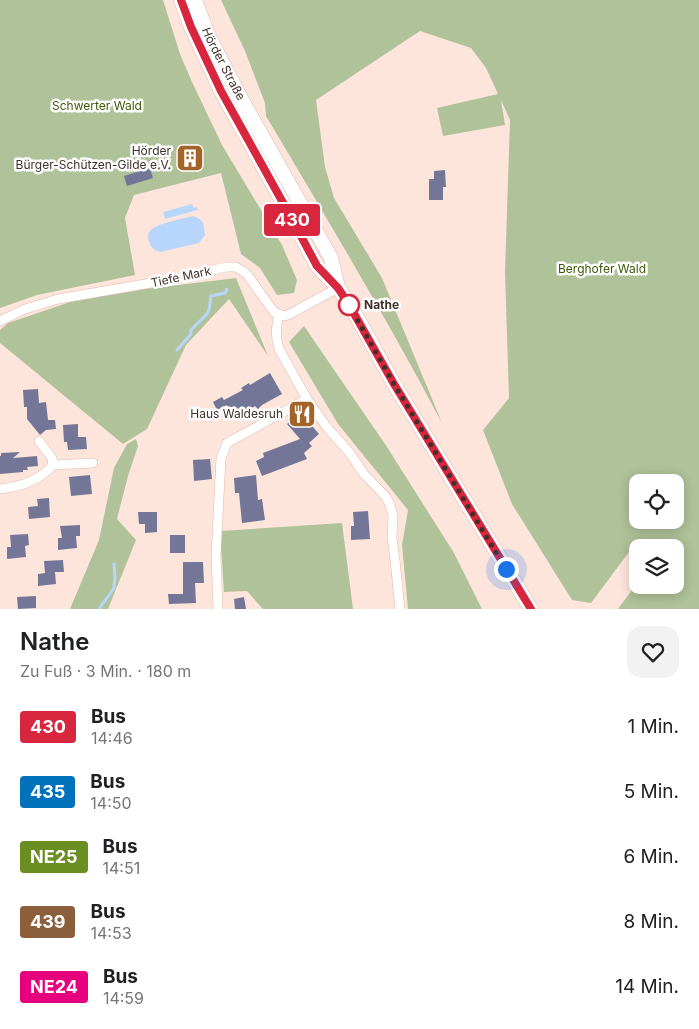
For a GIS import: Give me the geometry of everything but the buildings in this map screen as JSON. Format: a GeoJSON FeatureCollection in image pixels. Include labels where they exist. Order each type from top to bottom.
{"type":"FeatureCollection","features":[{"type":"Feature","properties":{"kind":"main road","name":"Hörder Straße"},"geometry":{"type":"LineString","coordinates":[[181,0],[204,58],[244,133],[317,266],[338,288]]}},
{"type":"Feature","properties":{"kind":"main road","name":"Hörder Straße"},"geometry":{"type":"LineString","coordinates":[[195,0],[208,35],[238,94],[331,258],[338,288]]}},
{"type":"Feature","properties":{"kind":"main road"},"geometry":{"type":"LineString","coordinates":[[338,288],[531,609]]}},
{"type":"Feature","properties":{"kind":"street","name":"Tiefe Mark"},"geometry":{"type":"LineString","coordinates":[[0,321],[25,309],[58,299],[180,278],[226,267],[236,268],[246,273],[268,306],[279,315]]}},
{"type":"Feature","properties":{"kind":"street"},"geometry":{"type":"LineString","coordinates":[[338,288],[288,315],[279,315],[276,340],[306,399],[349,452],[364,474],[386,497],[390,505],[400,609]]}},
{"type":"Feature","properties":{"kind":"street"},"geometry":{"type":"LineString","coordinates":[[218,609],[216,556],[220,468],[221,458],[227,443],[306,399]]}},
{"type":"Feature","properties":{"kind":"street"},"geometry":{"type":"LineString","coordinates":[[38,441],[52,458],[53,465]]}},
{"type":"Feature","properties":{"kind":"street"},"geometry":{"type":"LineString","coordinates":[[0,489],[23,484],[38,478],[53,465],[93,463]]}},
{"type":"Feature","properties":{"kind":"green space","name":"Schwerter Wald"},"geometry":{"type":"Polygon","coordinates":[[[0,0],[163,0],[180,54],[222,145],[282,245],[297,280],[294,293],[277,295],[260,268],[241,254],[221,173],[134,195],[125,218],[135,275],[37,295],[0,308],[0,0]]]}},
{"type":"Feature","properties":{"kind":"green space","name":"Berghofer Wald"},"geometry":{"type":"Polygon","coordinates":[[[221,0],[699,0],[699,609],[618,609],[629,594],[684,594],[684,539],[629,539],[629,552],[591,603],[572,600],[512,504],[483,430],[509,398],[505,272],[510,120],[501,100],[505,125],[443,136],[437,108],[498,94],[486,68],[471,48],[420,31],[316,100],[325,167],[334,198],[382,278],[442,423],[334,230],[266,116],[265,103],[245,51],[221,0]]]}},
{"type":"Feature","properties":{"kind":"green space"},"geometry":{"type":"Polygon","coordinates":[[[236,278],[268,356],[229,299],[186,345],[147,429],[123,444],[0,343],[0,330],[8,323],[70,302],[145,289],[236,278]]]}},
{"type":"Feature","properties":{"kind":"green space"},"geometry":{"type":"Polygon","coordinates":[[[304,326],[387,447],[454,553],[482,609],[408,609],[402,545],[408,510],[338,424],[289,342],[304,326]]]}},
{"type":"Feature","properties":{"kind":"green space"},"geometry":{"type":"Polygon","coordinates":[[[136,439],[138,446],[117,519],[136,540],[108,609],[70,609],[99,540],[114,468],[127,444],[136,439]]]}},
{"type":"Feature","properties":{"kind":"green space"},"geometry":{"type":"Polygon","coordinates":[[[342,523],[353,609],[263,609],[247,591],[224,592],[220,531],[342,523]]]}},
{"type":"Feature","properties":{"kind":"water"},"geometry":{"type":"Polygon","coordinates":[[[192,204],[198,210],[165,219],[163,212],[192,204]]]}},
{"type":"Feature","properties":{"kind":"water"},"geometry":{"type":"Polygon","coordinates":[[[193,216],[204,225],[205,235],[199,243],[160,252],[151,247],[148,236],[154,228],[193,216]]]}},
{"type":"Feature","properties":{"kind":"waterway"},"geometry":{"type":"LineString","coordinates":[[177,350],[191,334],[191,330],[207,314],[211,296],[225,293],[227,289]]}},
{"type":"Feature","properties":{"kind":"waterway"},"geometry":{"type":"LineString","coordinates":[[99,609],[114,588],[114,564]]}},
{"type":"Feature","properties":{"kind":"bus line","name":"430"},"geometry":{"type":"LineString","coordinates":[[181,0],[204,58],[317,266],[338,288],[348,303],[394,384],[531,609]]}},
{"type":"Feature","properties":{"kind":"place","name":"Hörder Bürger-Schützen-Gilde e.V."},"geometry":{"type":"Point","coordinates":[190,158]}},
{"type":"Feature","properties":{"kind":"place","name":"Nathe"},"geometry":{"type":"Point","coordinates":[349,305]}},
{"type":"Feature","properties":{"kind":"place","name":"Haus Waldesruh"},"geometry":{"type":"Point","coordinates":[302,414]}},
{"type":"Feature","properties":{"kind":"route"},"geometry":{"type":"LineString","coordinates":[[349,305],[394,384],[506,569]]}}]}
